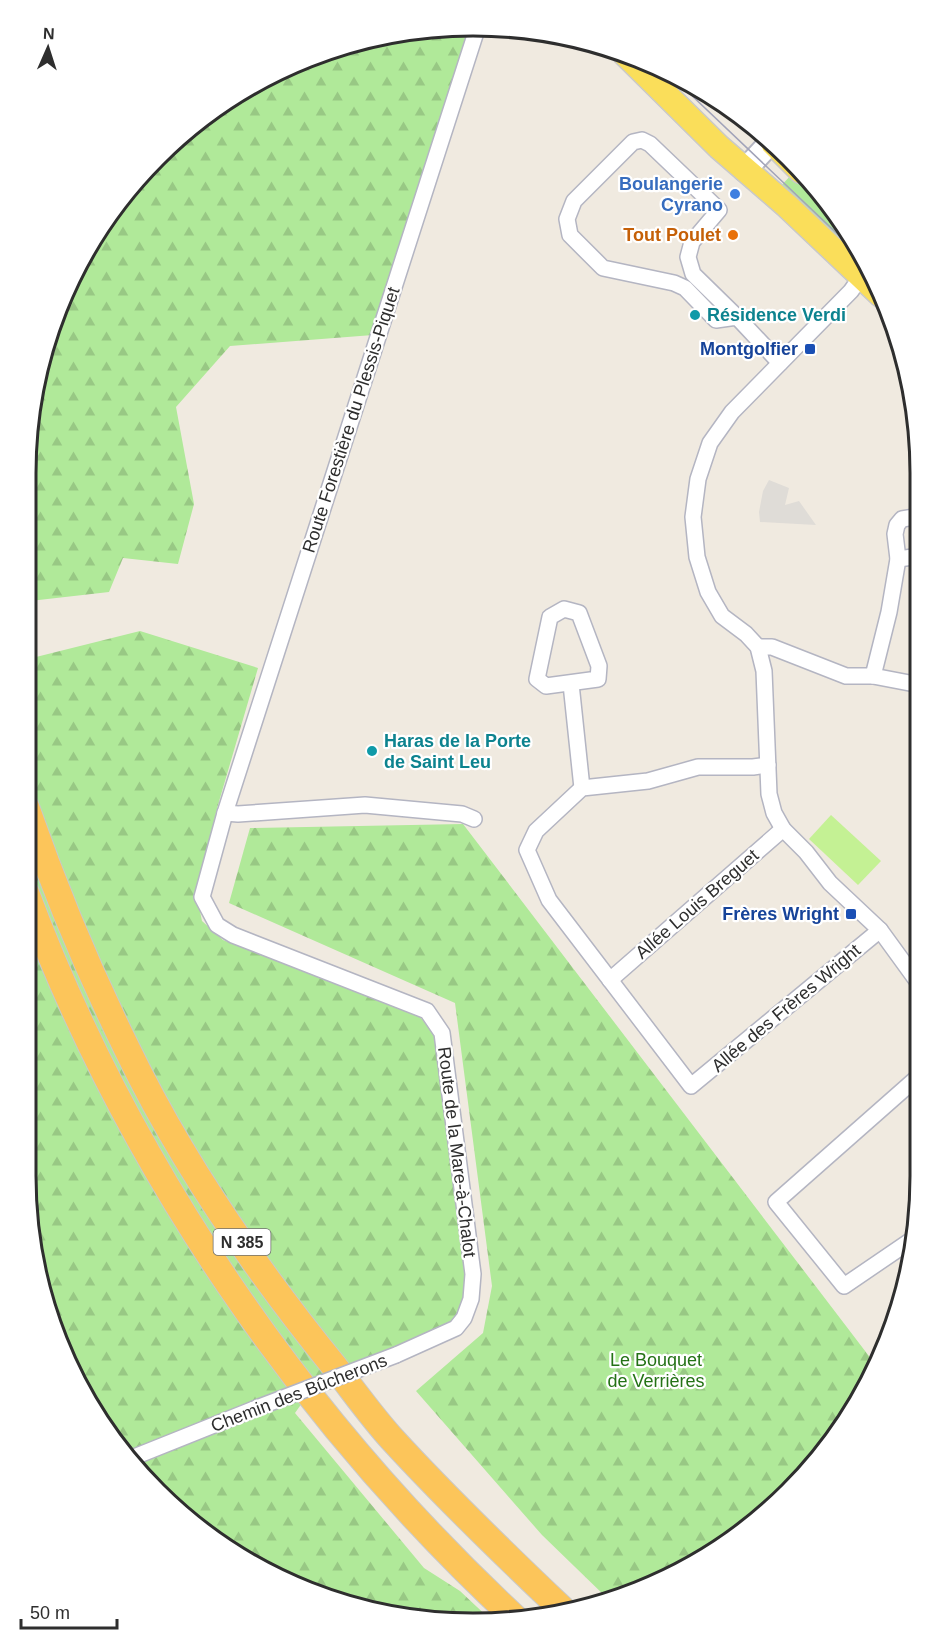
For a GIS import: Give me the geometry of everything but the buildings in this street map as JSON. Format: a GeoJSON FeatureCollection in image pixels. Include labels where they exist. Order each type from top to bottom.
{"type":"FeatureCollection","features":[{"type":"Feature","properties":{"kind":"highway","name":"N 385"},"geometry":{"type":"LineString","coordinates":[[36,834],[61,902],[128,1052],[171,1131],[220,1210],[293,1316],[391,1437],[487,1538],[558,1605]]}},
{"type":"Feature","properties":{"kind":"highway","name":"N 385"},"geometry":{"type":"LineString","coordinates":[[36,918],[68,996],[105,1072],[195,1232],[248,1313],[299,1384],[358,1455],[460,1567],[508,1611]]}},
{"type":"Feature","properties":{"kind":"main road"},"geometry":{"type":"LineString","coordinates":[[640,69],[719,147],[857,266]]}},
{"type":"Feature","properties":{"kind":"main road"},"geometry":{"type":"LineString","coordinates":[[745,170],[766,149]]}},
{"type":"Feature","properties":{"kind":"street","name":"Route Forestière du Plessis-Piquet"},"geometry":{"type":"LineString","coordinates":[[225,813],[475,36]]}},
{"type":"Feature","properties":{"kind":"street"},"geometry":{"type":"LineString","coordinates":[[737,317],[716,320],[685,288],[674,283],[603,268],[570,235],[567,219],[574,201],[633,142],[642,140],[650,144],[719,210],[692,242],[688,257],[693,274],[737,317],[780,363]]}},
{"type":"Feature","properties":{"kind":"street"},"geometry":{"type":"LineString","coordinates":[[862,275],[851,291],[732,412],[710,443],[698,479],[693,517],[697,557],[708,592],[722,616],[746,634],[758,647],[764,671],[769,794],[774,813],[783,829],[806,852],[830,883],[880,930],[910,971]]}},
{"type":"Feature","properties":{"kind":"street"},"geometry":{"type":"LineString","coordinates":[[873,676],[889,612],[898,559],[897,525],[902,519],[910,518]]}},
{"type":"Feature","properties":{"kind":"street"},"geometry":{"type":"LineString","coordinates":[[898,559],[910,557]]}},
{"type":"Feature","properties":{"kind":"street"},"geometry":{"type":"LineString","coordinates":[[564,609],[579,613],[599,666],[598,679],[571,684],[546,686],[537,679],[550,616],[564,609]]}},
{"type":"Feature","properties":{"kind":"street"},"geometry":{"type":"LineString","coordinates":[[758,647],[772,647],[846,676],[873,676],[910,683]]}},
{"type":"Feature","properties":{"kind":"street"},"geometry":{"type":"LineString","coordinates":[[571,684],[582,788]]}},
{"type":"Feature","properties":{"kind":"street"},"geometry":{"type":"LineString","coordinates":[[610,980],[549,900],[526,850],[536,831],[582,788],[648,781],[698,767],[768,765]]}},
{"type":"Feature","properties":{"kind":"street"},"geometry":{"type":"LineString","coordinates":[[225,813],[365,805],[462,814],[474,819]]}},
{"type":"Feature","properties":{"kind":"street","name":"Route de la Mare-à-Chalot"},"geometry":{"type":"LineString","coordinates":[[225,813],[202,897],[217,925],[233,935],[428,1011],[442,1033],[473,1274],[471,1299],[464,1318]]}},
{"type":"Feature","properties":{"kind":"street","name":"Allée Louis Breguet"},"geometry":{"type":"LineString","coordinates":[[610,980],[783,829]]}},
{"type":"Feature","properties":{"kind":"street","name":"Allée des Frères Wright"},"geometry":{"type":"LineString","coordinates":[[610,980],[691,1086],[880,930]]}},
{"type":"Feature","properties":{"kind":"street"},"geometry":{"type":"LineString","coordinates":[[904,1245],[844,1286],[776,1202],[910,1084]]}},
{"type":"Feature","properties":{"kind":"street","name":"Chemin des Bûcherons"},"geometry":{"type":"LineString","coordinates":[[137,1456],[396,1355],[456,1328],[464,1318]]}},
{"type":"Feature","properties":{"kind":"green space"},"geometry":{"type":"Polygon","coordinates":[[[466,36],[373,335],[230,346],[176,407],[194,504],[178,564],[123,558],[109,592],[36,600],[37,444],[44,388],[69,306],[95,254],[110,230],[144,185],[185,144],[230,110],[280,81],[333,59],[388,44],[466,36]]]}},
{"type":"Feature","properties":{"kind":"green space"},"geometry":{"type":"Polygon","coordinates":[[[792,174],[820,207],[844,244],[840,248],[778,189],[792,174]]]}},
{"type":"Feature","properties":{"kind":"green space"},"geometry":{"type":"Polygon","coordinates":[[[140,631],[258,668],[218,805],[196,892],[202,921],[223,940],[418,1014],[435,1036],[466,1276],[463,1300],[452,1324],[319,1379],[295,1413],[424,1568],[460,1591],[483,1613],[416,1609],[360,1598],[306,1580],[254,1554],[230,1539],[185,1505],[144,1464],[110,1419],[69,1343],[44,1261],[37,1205],[36,657],[140,631]]]}},
{"type":"Feature","properties":{"kind":"green space"},"geometry":{"type":"Polygon","coordinates":[[[831,815],[881,861],[858,885],[809,839],[831,815]]]}},
{"type":"Feature","properties":{"kind":"green space","name":"Le Bouquet de Verrières"},"geometry":{"type":"Polygon","coordinates":[[[463,824],[870,1358],[836,1419],[802,1464],[761,1505],[716,1539],[666,1568],[602,1593],[542,1535],[416,1391],[483,1333],[492,1286],[455,1003],[229,903],[250,828],[463,824]]]}},
{"type":"Feature","properties":{"kind":"shaded area"},"geometry":{"type":"Polygon","coordinates":[[[769,480],[789,488],[785,505],[799,501],[816,525],[760,522],[759,512],[763,491],[769,480]]]}},
{"type":"Feature","properties":{"kind":"tram line"},"geometry":{"type":"LineString","coordinates":[[690,94],[839,236]]}},
{"type":"Feature","properties":{"kind":"place","name":"Boulangerie Cyrano"},"geometry":{"type":"Point","coordinates":[735,194]}},
{"type":"Feature","properties":{"kind":"place","name":"Tout Poulet"},"geometry":{"type":"Point","coordinates":[733,235]}},
{"type":"Feature","properties":{"kind":"place","name":"Résidence Verdi"},"geometry":{"type":"Point","coordinates":[695,315]}},
{"type":"Feature","properties":{"kind":"place","name":"Montgolfier"},"geometry":{"type":"Point","coordinates":[810,349]}},
{"type":"Feature","properties":{"kind":"place","name":"Haras de la Porte de Saint Leu"},"geometry":{"type":"Point","coordinates":[372,751]}},
{"type":"Feature","properties":{"kind":"place","name":"Frères Wright"},"geometry":{"type":"Point","coordinates":[851,914]}}]}
